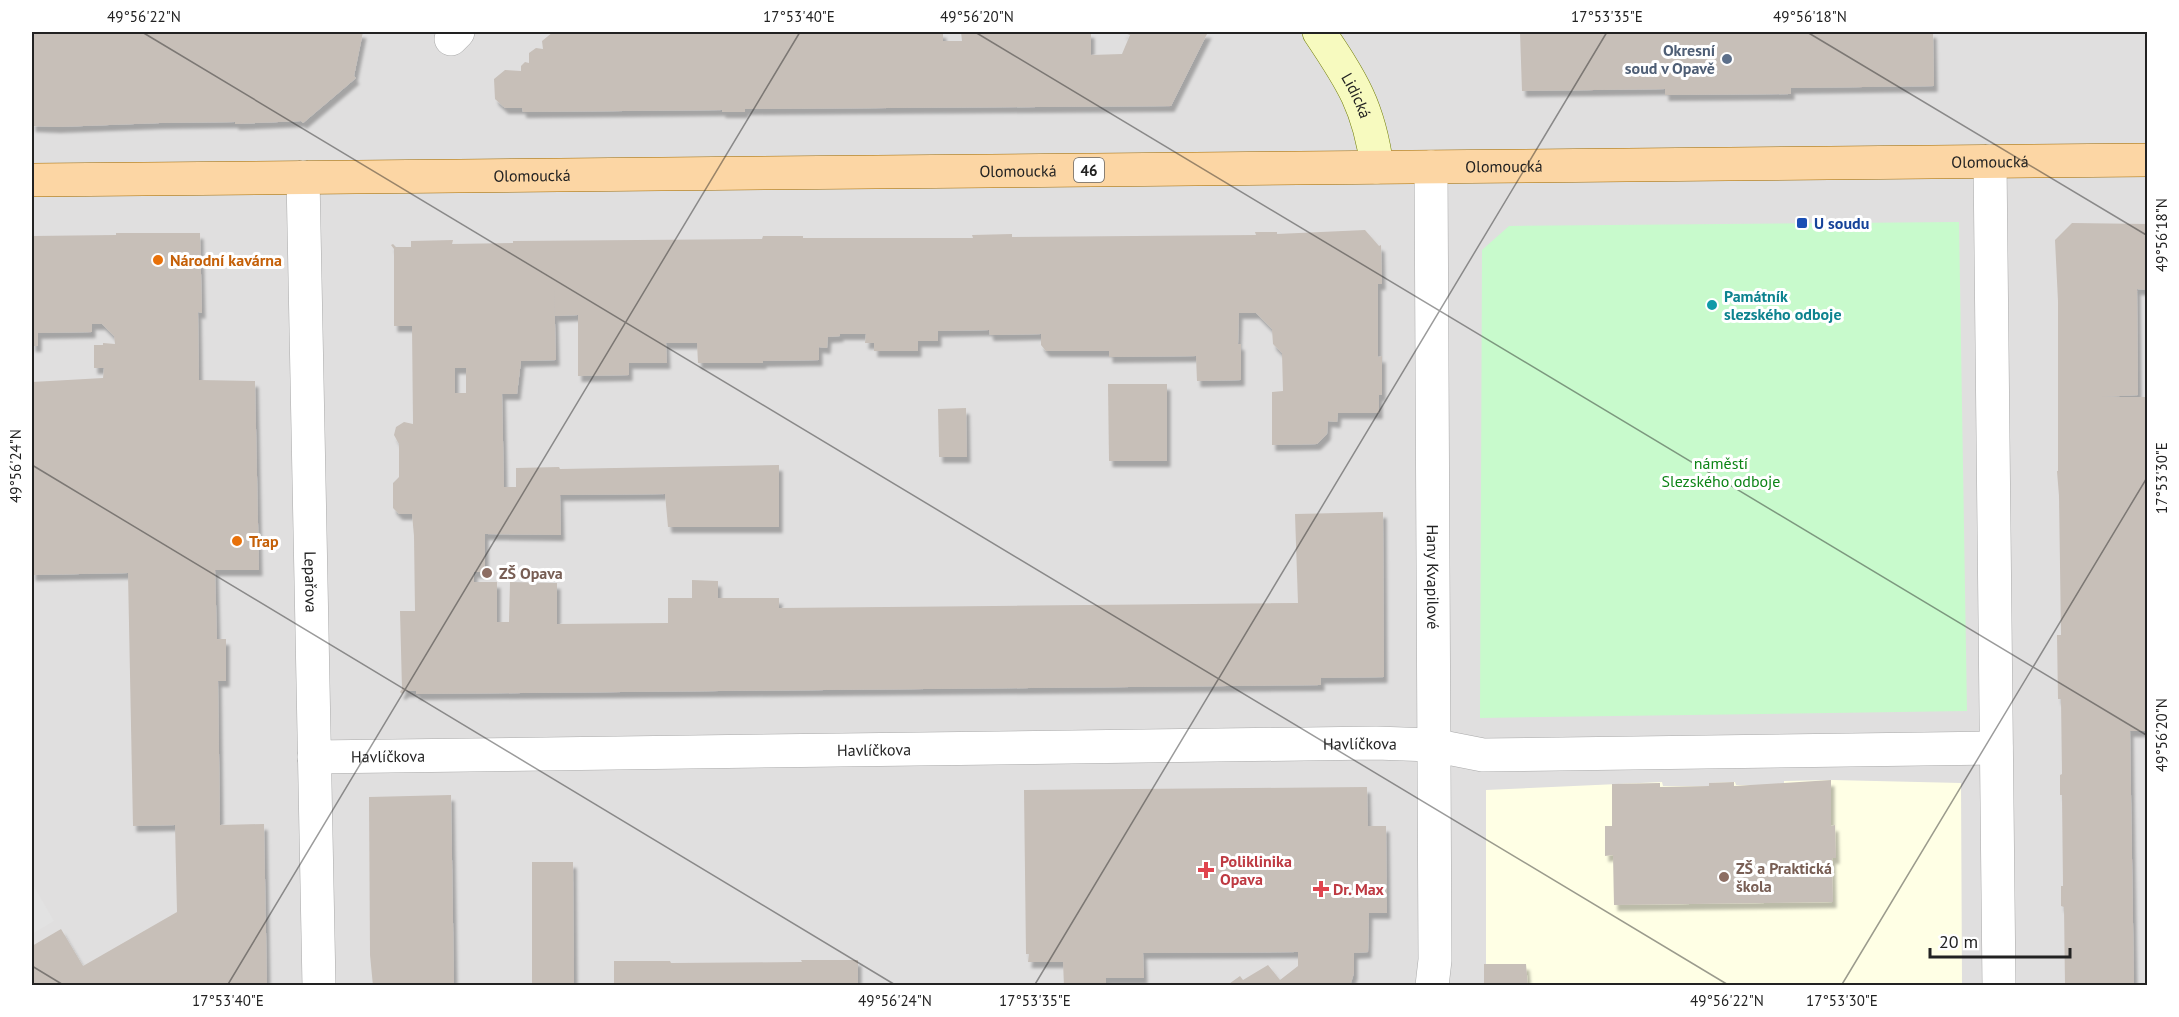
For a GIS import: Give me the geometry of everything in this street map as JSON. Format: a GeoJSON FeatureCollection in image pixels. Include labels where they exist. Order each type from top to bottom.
{"type":"FeatureCollection","features":[{"type":"Feature","properties":{"kind":"main road","name":"Olomoucká"},"geometry":{"type":"LineString","coordinates":[[32,180],[2148,160]]}},
{"type":"Feature","properties":{"kind":"street","name":"Lidická"},"geometry":{"type":"LineString","coordinates":[[1319,32],[1357,91],[1374,141],[1377,167]]}},
{"type":"Feature","properties":{"kind":"street"},"geometry":{"type":"LineString","coordinates":[[1990,161],[1999,986]]}},
{"type":"Feature","properties":{"kind":"street","name":"Hany Kvapilové"},"geometry":{"type":"LineString","coordinates":[[1431,166],[1432,745],[1435,960],[1432,986]]}},
{"type":"Feature","properties":{"kind":"street","name":"Lepařova"},"geometry":{"type":"LineString","coordinates":[[303,177],[320,986]]}},
{"type":"Feature","properties":{"kind":"street","name":"Havlíčkova"},"geometry":{"type":"LineString","coordinates":[[314,757],[1376,743],[1432,745],[1483,755],[1996,748]]}},
{"type":"Feature","properties":{"kind":"shaded area"},"geometry":{"type":"Polygon","coordinates":[[[32,32],[2147,32],[2147,985],[32,985],[32,32]]]}},
{"type":"Feature","properties":{"kind":"shaded area","name":"ZŠ a Praktická škola"},"geometry":{"type":"Polygon","coordinates":[[[1784,781],[1961,783],[1962,985],[1486,985],[1486,790],[1662,782],[1663,786],[1710,786],[1710,783],[1735,782],[1736,785],[1784,785],[1784,781]]]}},
{"type":"Feature","properties":{"kind":"shaded area"},"geometry":{"type":"Polygon","coordinates":[[[32,883],[54,921],[32,934],[32,883]]]}},
{"type":"Feature","properties":{"kind":"green space","name":"náměstí Slezského odboje"},"geometry":{"type":"Polygon","coordinates":[[[1959,222],[1967,711],[1480,718],[1482,250],[1509,226],[1959,222]]]}},
{"type":"Feature","properties":{"kind":"building"},"geometry":{"type":"Polygon","coordinates":[[[32,32],[363,32],[354,76],[356,78],[303,123],[301,121],[235,124],[235,122],[160,123],[57,127],[32,126],[32,32]]]}},
{"type":"Feature","properties":{"kind":"building"},"geometry":{"type":"Polygon","coordinates":[[[553,32],[943,32],[943,41],[962,41],[961,32],[1091,32],[1091,55],[1122,54],[1130,35],[1122,32],[1208,32],[1171,106],[745,109],[745,112],[722,112],[722,110],[523,112],[522,108],[505,108],[495,99],[494,79],[505,70],[521,71],[521,66],[525,62],[529,63],[529,53],[536,48],[543,49],[542,41],[553,32]]]}},
{"type":"Feature","properties":{"kind":"building","name":"Okresní soud v Opavě"},"geometry":{"type":"Polygon","coordinates":[[[1520,32],[1933,32],[1934,86],[1791,88],[1791,94],[1665,95],[1665,89],[1522,91],[1520,32]]]}},
{"type":"Feature","properties":{"kind":"building"},"geometry":{"type":"Polygon","coordinates":[[[2072,223],[2148,224],[2148,290],[2137,289],[2138,395],[2102,397],[2148,397],[2148,731],[2130,731],[2134,986],[2065,986],[2064,907],[2061,906],[2061,886],[2063,886],[2062,795],[2060,795],[2061,699],[2058,699],[2057,635],[2061,635],[2057,471],[2058,301],[2055,240],[2072,223]]]}},
{"type":"Feature","properties":{"kind":"building"},"geometry":{"type":"Polygon","coordinates":[[[1365,230],[1379,246],[1381,245],[1382,284],[1378,284],[1378,357],[1382,356],[1382,395],[1379,395],[1379,413],[1338,413],[1337,422],[1328,421],[1327,434],[1317,444],[1272,445],[1272,392],[1283,391],[1282,353],[1273,344],[1272,329],[1256,313],[1239,313],[1238,344],[1241,344],[1241,380],[1197,381],[1196,356],[1109,357],[1109,351],[1046,351],[1041,345],[1041,334],[990,335],[989,330],[938,331],[938,341],[918,341],[918,351],[874,351],[874,343],[865,343],[866,334],[840,334],[840,336],[828,337],[827,348],[819,347],[819,360],[763,361],[763,363],[698,363],[697,343],[666,343],[667,363],[629,363],[629,375],[578,376],[578,315],[555,316],[554,287],[556,360],[521,361],[517,394],[502,394],[504,487],[516,487],[516,468],[779,465],[779,527],[668,527],[665,494],[560,495],[561,535],[485,534],[485,572],[474,572],[474,582],[497,582],[497,622],[509,622],[510,582],[557,583],[557,624],[668,623],[668,598],[692,598],[692,580],[718,581],[718,598],[779,598],[779,608],[1298,603],[1295,514],[1383,512],[1384,677],[1321,678],[1321,685],[416,694],[416,691],[405,691],[402,694],[400,692],[402,689],[400,611],[415,611],[414,536],[412,514],[399,514],[393,508],[393,483],[399,477],[399,444],[394,435],[396,427],[404,422],[413,424],[412,326],[394,326],[394,249],[391,245],[411,247],[411,241],[453,240],[452,244],[513,243],[513,241],[762,239],[763,236],[973,238],[972,235],[1012,234],[1012,237],[1256,235],[1255,232],[1277,232],[1277,234],[1365,230]],[[455,368],[455,393],[466,393],[466,368],[455,368]]]}},
{"type":"Feature","properties":{"kind":"building"},"geometry":{"type":"Polygon","coordinates":[[[116,233],[200,233],[202,313],[198,312],[199,380],[255,381],[259,570],[215,570],[217,639],[226,639],[226,681],[218,681],[220,825],[264,824],[267,986],[32,986],[32,946],[61,929],[83,966],[177,912],[175,825],[133,826],[128,573],[32,575],[32,382],[103,378],[104,368],[94,368],[94,345],[115,344],[114,336],[102,324],[92,324],[92,332],[38,333],[38,346],[32,346],[32,236],[116,235],[116,233]]]}},
{"type":"Feature","properties":{"kind":"building"},"geometry":{"type":"Polygon","coordinates":[[[1108,384],[1167,384],[1167,461],[1109,461],[1108,384]]]}},
{"type":"Feature","properties":{"kind":"building"},"geometry":{"type":"Polygon","coordinates":[[[966,408],[967,457],[939,457],[938,409],[966,408]]]}},
{"type":"Feature","properties":{"kind":"building"},"geometry":{"type":"Polygon","coordinates":[[[1831,780],[1831,826],[1835,825],[1836,858],[1832,858],[1833,902],[1614,905],[1613,855],[1605,856],[1605,826],[1612,826],[1612,784],[1660,783],[1660,787],[1709,786],[1709,783],[1734,782],[1734,786],[1831,780]]]}},
{"type":"Feature","properties":{"kind":"building","name":"Poliklinika Opava"},"geometry":{"type":"Polygon","coordinates":[[[1367,787],[1368,826],[1386,826],[1387,913],[1369,913],[1368,952],[1354,953],[1354,973],[1350,986],[1226,986],[1240,976],[1243,980],[1268,965],[1280,980],[1298,966],[1298,952],[1143,953],[1144,978],[1106,978],[1106,986],[1064,986],[1063,962],[1028,962],[1029,954],[1026,954],[1024,790],[1367,787]]]}},
{"type":"Feature","properties":{"kind":"building"},"geometry":{"type":"Polygon","coordinates":[[[451,795],[454,985],[373,986],[370,955],[369,797],[451,795]]]}},
{"type":"Feature","properties":{"kind":"building"},"geometry":{"type":"Polygon","coordinates":[[[532,862],[573,862],[574,986],[532,986],[532,862]]]}},
{"type":"Feature","properties":{"kind":"building"},"geometry":{"type":"Polygon","coordinates":[[[801,960],[858,960],[858,986],[614,986],[614,961],[670,961],[671,963],[802,962],[801,960]]]}},
{"type":"Feature","properties":{"kind":"building"},"geometry":{"type":"Polygon","coordinates":[[[1484,964],[1526,964],[1528,986],[1484,986],[1484,964]]]}},
{"type":"Feature","properties":{"kind":"place","name":"Okresní soud v Opavě"},"geometry":{"type":"Point","coordinates":[1727,59]}},
{"type":"Feature","properties":{"kind":"place","name":"U soudu"},"geometry":{"type":"Point","coordinates":[1802,223]}},
{"type":"Feature","properties":{"kind":"place","name":"Národní kavárna"},"geometry":{"type":"Point","coordinates":[158,260]}},
{"type":"Feature","properties":{"kind":"place","name":"Památník slezského odboje"},"geometry":{"type":"Point","coordinates":[1712,305]}},
{"type":"Feature","properties":{"kind":"place","name":"Trap"},"geometry":{"type":"Point","coordinates":[237,541]}},
{"type":"Feature","properties":{"kind":"place","name":"ZŠ Opava"},"geometry":{"type":"Point","coordinates":[487,573]}},
{"type":"Feature","properties":{"kind":"place","name":"Poliklinika Opava"},"geometry":{"type":"Point","coordinates":[1206,870]}},
{"type":"Feature","properties":{"kind":"place","name":"ZŠ a Praktická škola"},"geometry":{"type":"Point","coordinates":[1724,877]}},
{"type":"Feature","properties":{"kind":"place","name":"Dr. Max"},"geometry":{"type":"Point","coordinates":[1321,889]}}]}
